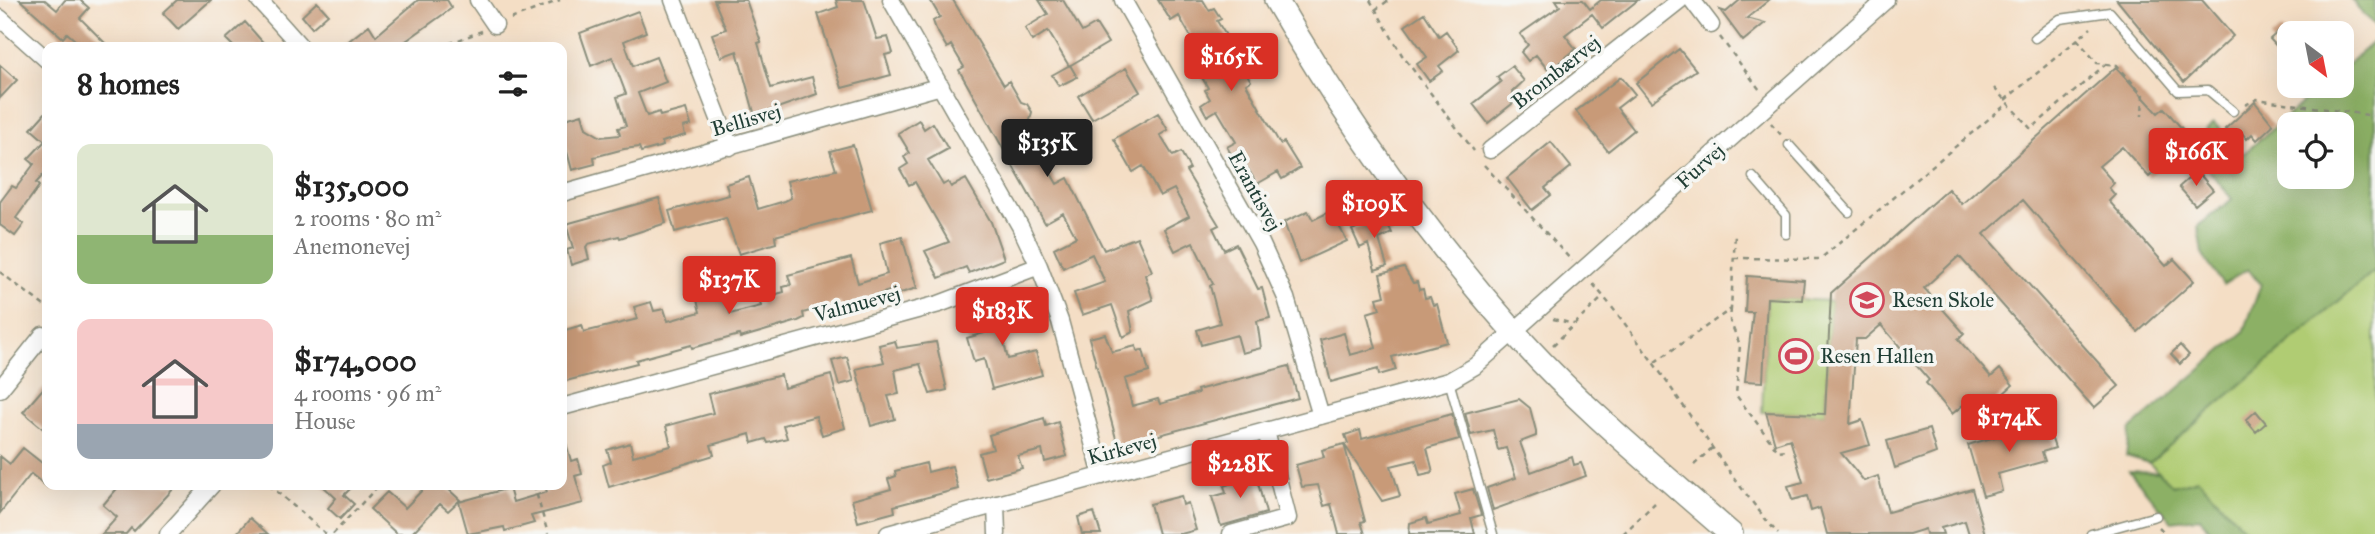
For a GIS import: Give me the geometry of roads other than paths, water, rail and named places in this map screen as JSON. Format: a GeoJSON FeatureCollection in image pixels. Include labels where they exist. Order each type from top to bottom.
{"type":"FeatureCollection","features":[{"type":"Feature","properties":{"kind":"main road"},"geometry":{"type":"LineString","coordinates":[[1276,0],[1331,94],[1379,164],[1514,332],[1639,454],[1731,534]]}},
{"type":"Feature","properties":{"kind":"street"},"geometry":{"type":"LineString","coordinates":[[259,0],[297,42]]}},
{"type":"Feature","properties":{"kind":"street"},"geometry":{"type":"LineString","coordinates":[[478,0],[495,25]]}},
{"type":"Feature","properties":{"kind":"street"},"geometry":{"type":"LineString","coordinates":[[673,0],[730,147]]}},
{"type":"Feature","properties":{"kind":"street"},"geometry":{"type":"LineString","coordinates":[[891,0],[1020,226],[1039,266],[1060,321],[1102,476]]}},
{"type":"Feature","properties":{"kind":"street","name":"Erantisvej"},"geometry":{"type":"LineString","coordinates":[[1123,0],[1261,243],[1286,298],[1321,416]]}},
{"type":"Feature","properties":{"kind":"street","name":"Brombærvej"},"geometry":{"type":"LineString","coordinates":[[1490,150],[1680,0]]}},
{"type":"Feature","properties":{"kind":"street"},"geometry":{"type":"LineString","coordinates":[[1692,0],[1711,25]]}},
{"type":"Feature","properties":{"kind":"street","name":"Furvej"},"geometry":{"type":"LineString","coordinates":[[1514,332],[1886,0]]}},
{"type":"Feature","properties":{"kind":"street"},"geometry":{"type":"LineString","coordinates":[[0,18],[42,56]]}},
{"type":"Feature","properties":{"kind":"street","name":"Bellisvej"},"geometry":{"type":"LineString","coordinates":[[567,192],[941,86]]}},
{"type":"Feature","properties":{"kind":"street","name":"Valmuevej"},"geometry":{"type":"LineString","coordinates":[[567,406],[939,304],[1039,266]]}},
{"type":"Feature","properties":{"kind":"street","name":"Kirkevej"},"geometry":{"type":"LineString","coordinates":[[888,534],[1449,381],[1475,366],[1514,332]]}},
{"type":"Feature","properties":{"kind":"street"},"geometry":{"type":"LineString","coordinates":[[0,389],[42,336]]}},
{"type":"Feature","properties":{"kind":"street"},"geometry":{"type":"LineString","coordinates":[[1231,534],[1288,518],[1266,431]]}},
{"type":"Feature","properties":{"kind":"street"},"geometry":{"type":"LineString","coordinates":[[168,534],[208,490]]}},
{"type":"Feature","properties":{"kind":"street"},"geometry":{"type":"LineString","coordinates":[[996,504],[997,534]]}},
{"type":"Feature","properties":{"kind":"lane"},"geometry":{"type":"LineString","coordinates":[[2035,38],[2060,19],[2110,12],[2178,91],[2208,90],[2233,111]]}},
{"type":"Feature","properties":{"kind":"lane"},"geometry":{"type":"LineString","coordinates":[[1789,145],[1849,212]]}},
{"type":"Feature","properties":{"kind":"lane"},"geometry":{"type":"LineString","coordinates":[[1753,177],[1786,215],[1786,234]]}},
{"type":"Feature","properties":{"kind":"lane"},"geometry":{"type":"LineString","coordinates":[[1449,381],[1493,534]]}},
{"type":"Feature","properties":{"kind":"lane"},"geometry":{"type":"LineString","coordinates":[[2091,534],[2155,516]]}},
{"type":"Feature","properties":{"kind":"place","name":"Resen Skole"},"geometry":{"type":"Point","coordinates":[1867,300]}},
{"type":"Feature","properties":{"kind":"place","name":"Resen Hallen"},"geometry":{"type":"Point","coordinates":[1796,356]}}]}
